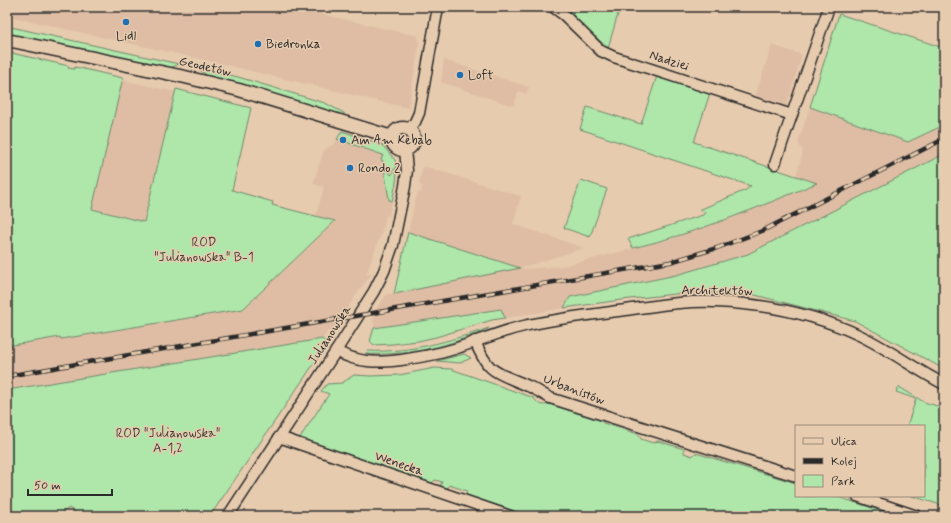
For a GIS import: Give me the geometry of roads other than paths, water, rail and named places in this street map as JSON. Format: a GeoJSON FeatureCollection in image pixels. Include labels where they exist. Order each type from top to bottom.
{"type":"FeatureCollection","features":[{"type":"Feature","properties":{"kind":"street"},"geometry":{"type":"LineString","coordinates":[[409,129],[415,122],[419,113],[438,7]]}},
{"type":"Feature","properties":{"kind":"street","name":"Nadziei"},"geometry":{"type":"LineString","coordinates":[[553,7],[564,15],[601,51],[614,57],[792,115]]}},
{"type":"Feature","properties":{"kind":"street"},"geometry":{"type":"LineString","coordinates":[[775,164],[829,7]]}},
{"type":"Feature","properties":{"kind":"street","name":"Geodetów"},"geometry":{"type":"LineString","coordinates":[[7,40],[185,76],[239,90],[392,137]]}},
{"type":"Feature","properties":{"kind":"street"},"geometry":{"type":"LineString","coordinates":[[406,128],[409,129],[414,134],[414,141],[411,147],[401,150],[395,147],[392,137],[396,130],[406,128]]}},
{"type":"Feature","properties":{"kind":"street","name":"Julianowska"},"geometry":{"type":"LineString","coordinates":[[228,516],[374,291],[389,259],[393,245],[406,177],[407,162],[405,150]]}},
{"type":"Feature","properties":{"kind":"street","name":"Architektów"},"geometry":{"type":"LineString","coordinates":[[475,341],[524,326],[639,308],[697,302],[766,305],[822,319],[838,326],[862,337],[944,384]]}},
{"type":"Feature","properties":{"kind":"street"},"geometry":{"type":"LineString","coordinates":[[336,351],[354,359],[363,361],[390,361],[429,356],[475,341]]}},
{"type":"Feature","properties":{"kind":"street","name":"Urbanistów"},"geometry":{"type":"LineString","coordinates":[[475,341],[489,368],[507,378],[531,387],[544,395],[795,476]]}},
{"type":"Feature","properties":{"kind":"street","name":"Wenecka"},"geometry":{"type":"LineString","coordinates":[[279,437],[510,516]]}},
{"type":"Feature","properties":{"kind":"street"},"geometry":{"type":"LineString","coordinates":[[860,497],[917,516]]}},
{"type":"Feature","properties":{"kind":"railway"},"geometry":{"type":"LineString","coordinates":[[7,376],[670,262],[717,248],[762,231],[944,139]]}},
{"type":"Feature","properties":{"kind":"place","name":"Lidl"},"geometry":{"type":"Point","coordinates":[126,22]}},
{"type":"Feature","properties":{"kind":"place","name":"Biedronka"},"geometry":{"type":"Point","coordinates":[258,44]}},
{"type":"Feature","properties":{"kind":"place","name":"Loft"},"geometry":{"type":"Point","coordinates":[460,75]}},
{"type":"Feature","properties":{"kind":"place","name":"Am Am Kebab"},"geometry":{"type":"Point","coordinates":[343,140]}},
{"type":"Feature","properties":{"kind":"place","name":"Rondo 2"},"geometry":{"type":"Point","coordinates":[350,168]}},
{"type":"Feature","properties":{"kind":"park label","name":"ROD \"Julianowska\" B-1"},"geometry":{"type":"Point","coordinates":[204,250]}},
{"type":"Feature","properties":{"kind":"park label","name":"ROD \"Julianowska\" A-1,2"},"geometry":{"type":"Point","coordinates":[168,440]}}]}
